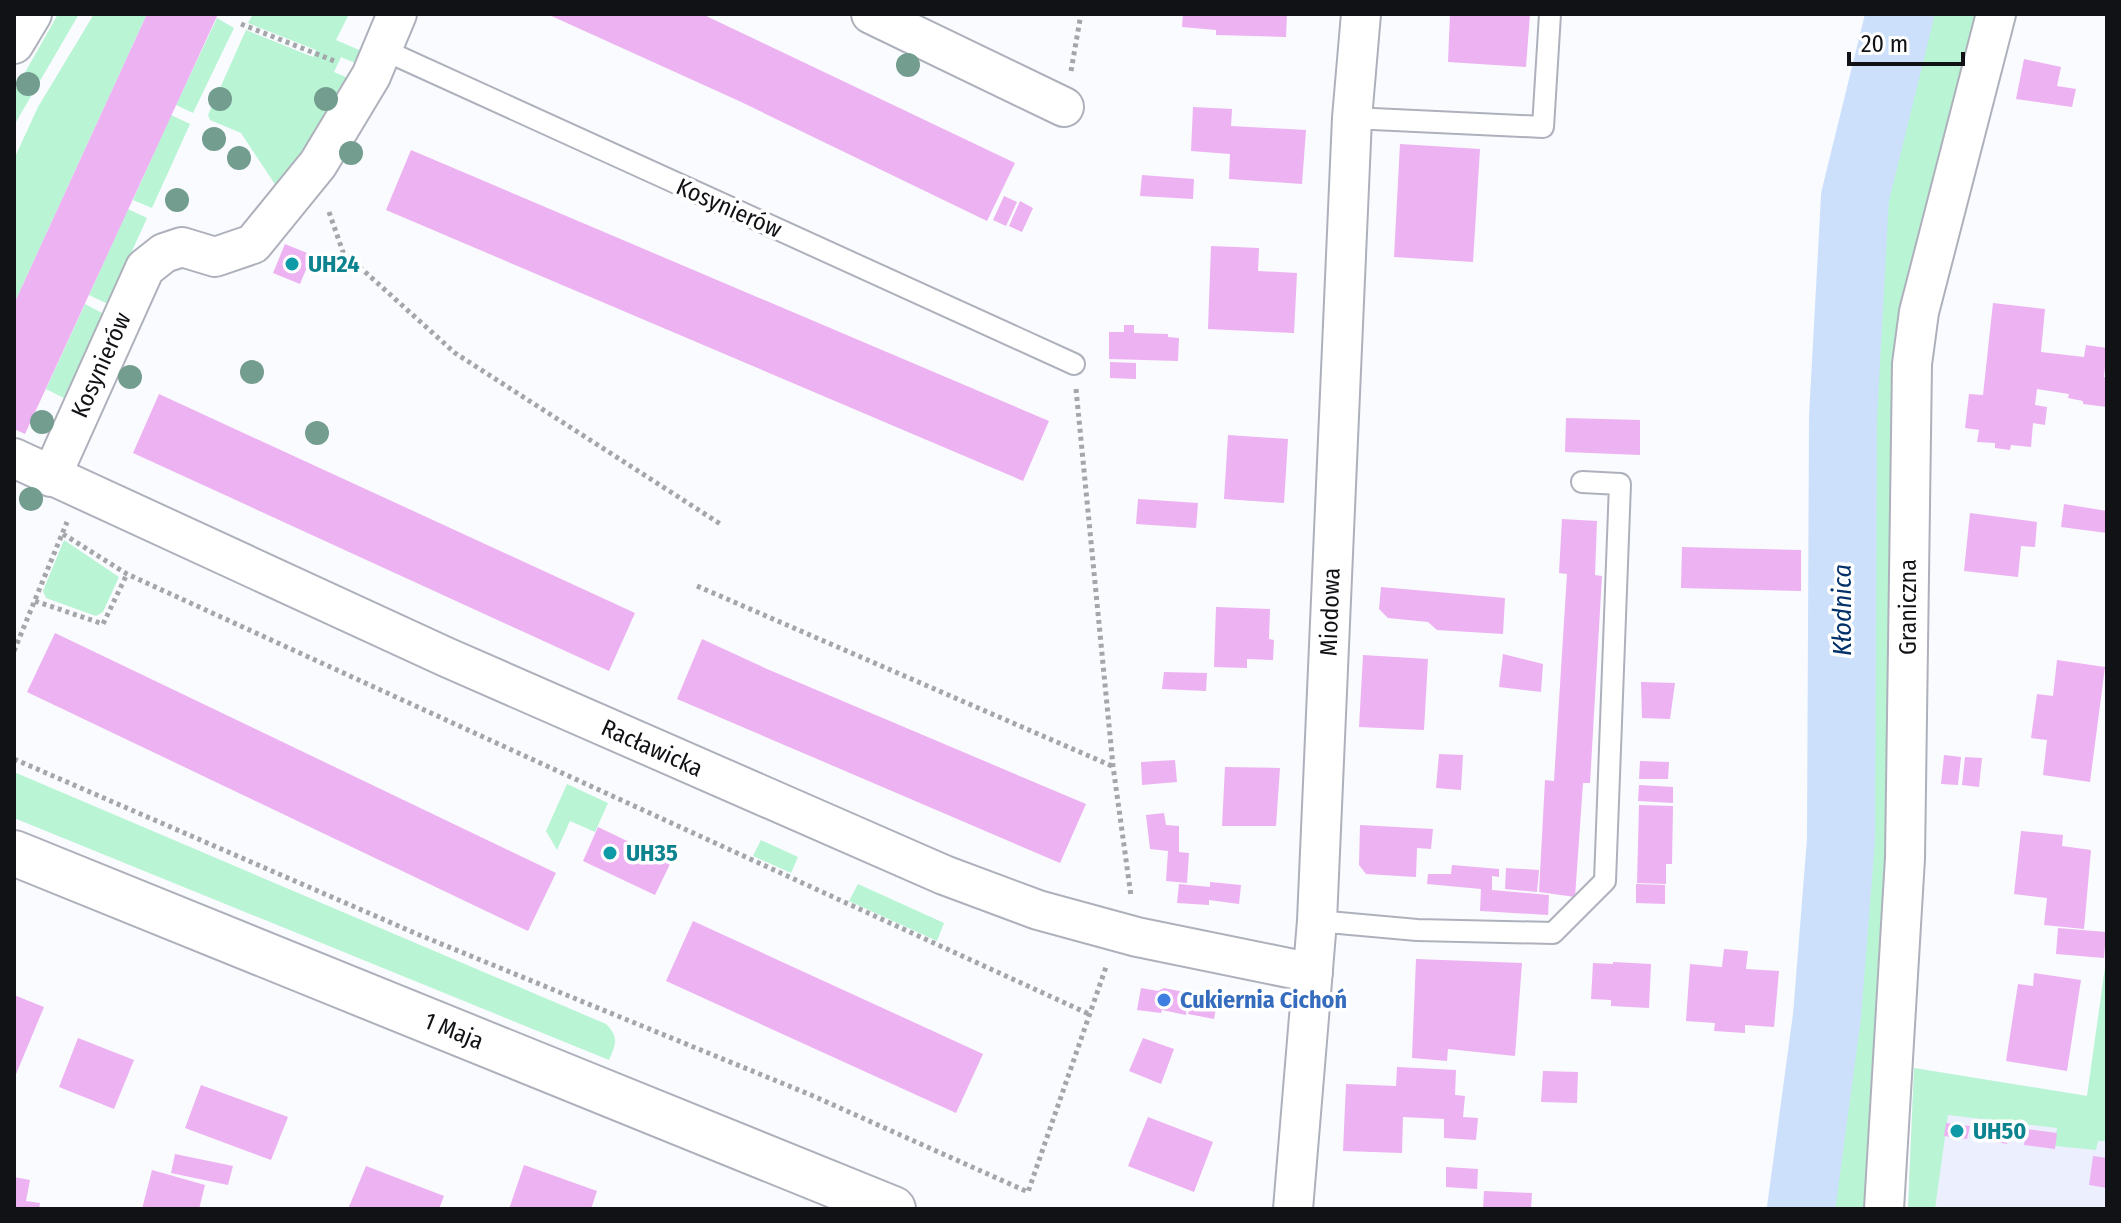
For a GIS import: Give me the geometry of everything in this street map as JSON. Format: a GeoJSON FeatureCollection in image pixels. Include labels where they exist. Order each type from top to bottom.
{"type":"FeatureCollection","features":[{"type":"Feature","properties":{"kind":"main road","name":"1 Maja"},"geometry":{"type":"LineString","coordinates":[[14,853],[893,1209]]}},
{"type":"Feature","properties":{"kind":"street","name":"Kosynierów"},"geometry":{"type":"LineString","coordinates":[[66,484],[145,268],[164,253],[182,247],[215,257],[253,244],[318,164],[378,63],[397,14]]}},
{"type":"Feature","properties":{"kind":"street"},"geometry":{"type":"LineString","coordinates":[[871,14],[1064,107]]}},
{"type":"Feature","properties":{"kind":"street","name":"Miodowa"},"geometry":{"type":"LineString","coordinates":[[1293,1209],[1317,921],[1352,118],[1361,14]]}},
{"type":"Feature","properties":{"kind":"street","name":"Graniczna"},"geometry":{"type":"LineString","coordinates":[[1884,1209],[1905,858],[1912,364],[1919,312],[1996,14]]}},
{"type":"Feature","properties":{"kind":"street","name":"Racławicka"},"geometry":{"type":"LineString","coordinates":[[14,458],[446,657],[944,875],[1038,910],[1128,935],[1313,973]]}},
{"type":"Feature","properties":{"kind":"lane"},"geometry":{"type":"LineString","coordinates":[[1352,118],[1543,127],[1550,14]]}},
{"type":"Feature","properties":{"kind":"lane","name":"Kosynierów"},"geometry":{"type":"LineString","coordinates":[[378,63],[1074,364]]}},
{"type":"Feature","properties":{"kind":"lane"},"geometry":{"type":"LineString","coordinates":[[1317,921],[1417,930],[1553,933],[1605,881],[1620,484],[1582,482]]}},
{"type":"Feature","properties":{"kind":"path"},"geometry":{"type":"LineString","coordinates":[[1064,107],[1081,14]]}},
{"type":"Feature","properties":{"kind":"path"},"geometry":{"type":"LineString","coordinates":[[241,24],[378,63]]}},
{"type":"Feature","properties":{"kind":"path"},"geometry":{"type":"LineString","coordinates":[[318,164],[328,211],[343,252],[455,353],[722,525]]}},
{"type":"Feature","properties":{"kind":"path"},"geometry":{"type":"LineString","coordinates":[[14,759],[417,934],[811,1095],[1028,1192],[1089,1014],[1128,935],[1074,364]]}},
{"type":"Feature","properties":{"kind":"path"},"geometry":{"type":"LineString","coordinates":[[14,651],[63,534],[66,484]]}},
{"type":"Feature","properties":{"kind":"path"},"geometry":{"type":"LineString","coordinates":[[63,534],[127,574],[1089,1014]]}},
{"type":"Feature","properties":{"kind":"path"},"geometry":{"type":"LineString","coordinates":[[35,601],[103,624],[127,574]]}},
{"type":"Feature","properties":{"kind":"path"},"geometry":{"type":"LineString","coordinates":[[697,586],[1113,766]]}},
{"type":"Feature","properties":{"kind":"shaded area"},"geometry":{"type":"Polygon","coordinates":[[[1914,1068],[2107,1099],[2107,1209],[1908,1209],[1914,1068]]]}},
{"type":"Feature","properties":{"kind":"green space"},"geometry":{"type":"Polygon","coordinates":[[[58,14],[79,14],[16,122],[14,92],[58,14]]]}},
{"type":"Feature","properties":{"kind":"green space"},"geometry":{"type":"Polygon","coordinates":[[[94,14],[147,14],[14,304],[14,159],[38,107],[94,14]]]}},
{"type":"Feature","properties":{"kind":"green space"},"geometry":{"type":"Polygon","coordinates":[[[253,14],[349,14],[336,40],[364,52],[358,64],[341,57],[334,72],[353,80],[282,190],[274,183],[241,133],[210,120],[208,115],[246,30],[313,57],[316,50],[248,23],[253,14]]]}},
{"type":"Feature","properties":{"kind":"green space"},"geometry":{"type":"Polygon","coordinates":[[[1905,14],[1978,14],[1911,267],[1899,331],[1891,784],[1869,1209],[1805,1209],[1847,841],[1849,418],[1861,200],[1905,14]]]}},
{"type":"Feature","properties":{"kind":"green space"},"geometry":{"type":"Polygon","coordinates":[[[217,18],[234,28],[193,113],[176,105],[217,18]]]}},
{"type":"Feature","properties":{"kind":"green space"},"geometry":{"type":"Polygon","coordinates":[[[171,115],[190,124],[152,208],[133,200],[171,115]]]}},
{"type":"Feature","properties":{"kind":"green space"},"geometry":{"type":"Polygon","coordinates":[[[128,209],[147,218],[108,304],[89,295],[128,209]]]}},
{"type":"Feature","properties":{"kind":"green space"},"geometry":{"type":"Polygon","coordinates":[[[85,304],[104,314],[66,399],[46,389],[85,304]]]}},
{"type":"Feature","properties":{"kind":"green space"},"geometry":{"type":"Polygon","coordinates":[[[64,540],[119,577],[103,612],[96,616],[46,598],[43,591],[64,540]]]}},
{"type":"Feature","properties":{"kind":"green space"},"geometry":{"type":"Polygon","coordinates":[[[14,772],[606,1024],[615,1041],[609,1060],[14,818],[14,772]]]}},
{"type":"Feature","properties":{"kind":"green space"},"geometry":{"type":"Polygon","coordinates":[[[567,784],[608,803],[595,832],[570,821],[557,850],[546,831],[567,784]]]}},
{"type":"Feature","properties":{"kind":"green space"},"geometry":{"type":"Polygon","coordinates":[[[761,840],[798,857],[791,873],[753,856],[761,840]]]}},
{"type":"Feature","properties":{"kind":"green space"},"geometry":{"type":"Polygon","coordinates":[[[858,884],[944,923],[937,941],[849,901],[858,884]]]}},
{"type":"Feature","properties":{"kind":"green space"},"geometry":{"type":"Polygon","coordinates":[[[2107,953],[2107,1141],[2098,1141],[2096,1150],[2055,1146],[2057,1128],[1948,1115],[1935,1209],[1908,1209],[1914,1068],[2087,1096],[2107,953]]]}},
{"type":"Feature","properties":{"kind":"building"},"geometry":{"type":"Polygon","coordinates":[[[147,14],[218,14],[25,434],[14,429],[14,304],[147,14]]]}},
{"type":"Feature","properties":{"kind":"building"},"geometry":{"type":"Polygon","coordinates":[[[547,14],[702,14],[1015,163],[987,221],[739,101],[547,14]]]}},
{"type":"Feature","properties":{"kind":"building"},"geometry":{"type":"Polygon","coordinates":[[[1183,14],[1287,14],[1286,37],[1216,35],[1216,30],[1182,27],[1183,14]]]}},
{"type":"Feature","properties":{"kind":"building"},"geometry":{"type":"Polygon","coordinates":[[[1450,14],[1530,14],[1526,67],[1448,62],[1450,14]]]}},
{"type":"Feature","properties":{"kind":"building"},"geometry":{"type":"Polygon","coordinates":[[[2024,59],[2061,67],[2057,86],[2076,89],[2072,107],[2016,99],[2024,59]]]}},
{"type":"Feature","properties":{"kind":"building"},"geometry":{"type":"Polygon","coordinates":[[[1193,107],[1232,109],[1231,126],[1306,130],[1302,184],[1229,179],[1230,154],[1191,151],[1193,107]]]}},
{"type":"Feature","properties":{"kind":"building"},"geometry":{"type":"Polygon","coordinates":[[[1400,144],[1480,149],[1473,262],[1394,257],[1400,144]]]}},
{"type":"Feature","properties":{"kind":"building"},"geometry":{"type":"Polygon","coordinates":[[[411,150],[1049,421],[1023,481],[386,210],[411,150]]]}},
{"type":"Feature","properties":{"kind":"building"},"geometry":{"type":"Polygon","coordinates":[[[1142,175],[1194,179],[1193,199],[1140,196],[1142,175]]]}},
{"type":"Feature","properties":{"kind":"building"},"geometry":{"type":"Polygon","coordinates":[[[1004,196],[1017,202],[1006,226],[993,220],[1004,196]]]}},
{"type":"Feature","properties":{"kind":"building"},"geometry":{"type":"Polygon","coordinates":[[[1020,201],[1033,208],[1022,232],[1009,226],[1020,201]]]}},
{"type":"Feature","properties":{"kind":"building","name":"UH24"},"geometry":{"type":"Polygon","coordinates":[[[285,244],[312,255],[300,284],[273,273],[285,244]]]}},
{"type":"Feature","properties":{"kind":"building"},"geometry":{"type":"Polygon","coordinates":[[[1211,246],[1259,248],[1258,271],[1297,273],[1294,333],[1208,329],[1211,246]]]}},
{"type":"Feature","properties":{"kind":"building"},"geometry":{"type":"Polygon","coordinates":[[[1993,303],[2045,309],[2041,352],[2084,357],[2086,345],[2107,348],[2104,377],[2107,378],[2107,407],[2083,404],[2083,401],[2068,398],[2069,394],[2037,389],[2035,405],[2047,407],[2045,425],[2033,423],[2031,447],[2011,445],[2010,450],[1995,448],[1995,443],[1977,442],[1979,430],[1965,428],[1969,394],[1983,395],[1993,303]]]}},
{"type":"Feature","properties":{"kind":"building"},"geometry":{"type":"Polygon","coordinates":[[[1124,325],[1134,325],[1134,333],[1168,334],[1168,337],[1179,338],[1178,361],[1109,359],[1109,332],[1124,332],[1124,325]]]}},
{"type":"Feature","properties":{"kind":"building"},"geometry":{"type":"Polygon","coordinates":[[[1110,362],[1136,363],[1136,379],[1110,378],[1110,362]]]}},
{"type":"Feature","properties":{"kind":"building"},"geometry":{"type":"Polygon","coordinates":[[[159,394],[635,613],[609,671],[133,453],[159,394]]]}},
{"type":"Feature","properties":{"kind":"building"},"geometry":{"type":"Polygon","coordinates":[[[1566,418],[1640,420],[1640,455],[1565,452],[1566,418]]]}},
{"type":"Feature","properties":{"kind":"building"},"geometry":{"type":"Polygon","coordinates":[[[1228,435],[1288,439],[1284,503],[1224,499],[1228,435]]]}},
{"type":"Feature","properties":{"kind":"building"},"geometry":{"type":"Polygon","coordinates":[[[1138,499],[1198,503],[1196,528],[1136,524],[1138,499]]]}},
{"type":"Feature","properties":{"kind":"building"},"geometry":{"type":"Polygon","coordinates":[[[2064,504],[2107,511],[2107,533],[2061,527],[2064,504]]]}},
{"type":"Feature","properties":{"kind":"building"},"geometry":{"type":"Polygon","coordinates":[[[1970,513],[2037,522],[2035,547],[2021,546],[2018,577],[1964,571],[1970,513]]]}},
{"type":"Feature","properties":{"kind":"building"},"geometry":{"type":"Polygon","coordinates":[[[1562,519],[1597,521],[1595,575],[1602,576],[1590,783],[1583,783],[1575,897],[1539,892],[1545,780],[1554,781],[1567,574],[1559,573],[1562,519]]]}},
{"type":"Feature","properties":{"kind":"building"},"geometry":{"type":"Polygon","coordinates":[[[1682,547],[1801,550],[1801,591],[1681,588],[1682,547]]]}},
{"type":"Feature","properties":{"kind":"building"},"geometry":{"type":"Polygon","coordinates":[[[1381,587],[1505,598],[1503,634],[1437,630],[1428,622],[1388,618],[1379,609],[1381,587]]]}},
{"type":"Feature","properties":{"kind":"building"},"geometry":{"type":"Polygon","coordinates":[[[1216,607],[1270,609],[1269,639],[1274,640],[1273,660],[1247,659],[1247,668],[1214,667],[1216,607]]]}},
{"type":"Feature","properties":{"kind":"building"},"geometry":{"type":"Polygon","coordinates":[[[55,633],[556,873],[528,931],[27,692],[55,633]]]}},
{"type":"Feature","properties":{"kind":"building"},"geometry":{"type":"Polygon","coordinates":[[[702,639],[1086,804],[1060,863],[677,699],[702,639]]]}},
{"type":"Feature","properties":{"kind":"building"},"geometry":{"type":"Polygon","coordinates":[[[1503,654],[1543,664],[1541,692],[1499,687],[1503,654]]]}},
{"type":"Feature","properties":{"kind":"building"},"geometry":{"type":"Polygon","coordinates":[[[1363,655],[1428,659],[1424,730],[1359,727],[1363,655]]]}},
{"type":"Feature","properties":{"kind":"building"},"geometry":{"type":"Polygon","coordinates":[[[2057,660],[2105,667],[2090,782],[2043,775],[2047,740],[2031,738],[2037,694],[2053,696],[2057,660]]]}},
{"type":"Feature","properties":{"kind":"building"},"geometry":{"type":"Polygon","coordinates":[[[1164,672],[1207,673],[1206,691],[1162,689],[1164,672]]]}},
{"type":"Feature","properties":{"kind":"building"},"geometry":{"type":"Polygon","coordinates":[[[1641,682],[1675,683],[1670,719],[1642,718],[1641,682]]]}},
{"type":"Feature","properties":{"kind":"building"},"geometry":{"type":"Polygon","coordinates":[[[1439,754],[1463,755],[1461,790],[1436,788],[1439,754]]]}},
{"type":"Feature","properties":{"kind":"building"},"geometry":{"type":"Polygon","coordinates":[[[1944,755],[1961,757],[1958,785],[1941,784],[1944,755]]]}},
{"type":"Feature","properties":{"kind":"building"},"geometry":{"type":"Polygon","coordinates":[[[1965,757],[1982,758],[1979,787],[1962,785],[1965,757]]]}},
{"type":"Feature","properties":{"kind":"building"},"geometry":{"type":"Polygon","coordinates":[[[1175,760],[1177,782],[1142,785],[1141,762],[1175,760]]]}},
{"type":"Feature","properties":{"kind":"building"},"geometry":{"type":"Polygon","coordinates":[[[1640,761],[1669,762],[1668,779],[1639,779],[1640,761]]]}},
{"type":"Feature","properties":{"kind":"building"},"geometry":{"type":"Polygon","coordinates":[[[1225,767],[1280,768],[1276,826],[1222,826],[1225,767]]]}},
{"type":"Feature","properties":{"kind":"building"},"geometry":{"type":"Polygon","coordinates":[[[1639,785],[1673,787],[1673,803],[1638,801],[1639,785]]]}},
{"type":"Feature","properties":{"kind":"building"},"geometry":{"type":"Polygon","coordinates":[[[1639,805],[1673,806],[1672,864],[1666,864],[1666,884],[1637,883],[1639,805]]]}},
{"type":"Feature","properties":{"kind":"building"},"geometry":{"type":"Polygon","coordinates":[[[1164,813],[1166,825],[1179,826],[1179,852],[1189,853],[1187,883],[1166,881],[1168,851],[1150,849],[1146,815],[1164,813]]]}},
{"type":"Feature","properties":{"kind":"building"},"geometry":{"type":"Polygon","coordinates":[[[1360,825],[1433,829],[1431,849],[1417,848],[1416,877],[1366,874],[1359,865],[1360,825]]]}},
{"type":"Feature","properties":{"kind":"building"},"geometry":{"type":"Polygon","coordinates":[[[598,827],[671,862],[655,895],[583,861],[598,827]]]}},
{"type":"Feature","properties":{"kind":"building"},"geometry":{"type":"Polygon","coordinates":[[[2021,831],[2063,835],[2062,846],[2091,850],[2084,929],[2044,925],[2047,898],[2014,894],[2021,831]]]}},
{"type":"Feature","properties":{"kind":"building"},"geometry":{"type":"Polygon","coordinates":[[[1452,865],[1499,869],[1499,877],[1492,876],[1492,890],[1549,895],[1548,915],[1480,911],[1481,889],[1427,884],[1428,874],[1451,874],[1452,865]]]}},
{"type":"Feature","properties":{"kind":"building"},"geometry":{"type":"Polygon","coordinates":[[[1506,868],[1539,870],[1537,892],[1505,889],[1506,868]]]}},
{"type":"Feature","properties":{"kind":"building"},"geometry":{"type":"Polygon","coordinates":[[[1210,882],[1241,885],[1239,904],[1209,900],[1209,905],[1177,903],[1179,884],[1210,887],[1210,882]]]}},
{"type":"Feature","properties":{"kind":"building"},"geometry":{"type":"Polygon","coordinates":[[[1636,884],[1665,885],[1665,904],[1636,903],[1636,884]]]}},
{"type":"Feature","properties":{"kind":"building"},"geometry":{"type":"Polygon","coordinates":[[[693,921],[983,1054],[956,1113],[666,981],[693,921]]]}},
{"type":"Feature","properties":{"kind":"building"},"geometry":{"type":"Polygon","coordinates":[[[2058,928],[2106,932],[2104,958],[2056,954],[2058,928]]]}},
{"type":"Feature","properties":{"kind":"building"},"geometry":{"type":"Polygon","coordinates":[[[1724,949],[1748,951],[1746,969],[1779,971],[1774,1027],[1745,1025],[1745,1033],[1714,1031],[1715,1023],[1686,1021],[1690,964],[1722,967],[1724,949]]]}},
{"type":"Feature","properties":{"kind":"building"},"geometry":{"type":"Polygon","coordinates":[[[1416,959],[1522,963],[1515,1056],[1448,1049],[1447,1061],[1412,1058],[1416,959]]]}},
{"type":"Feature","properties":{"kind":"building"},"geometry":{"type":"Polygon","coordinates":[[[1593,963],[1651,964],[1649,1008],[1611,1006],[1611,1000],[1591,999],[1593,963]]]}},
{"type":"Feature","properties":{"kind":"building"},"geometry":{"type":"Polygon","coordinates":[[[2034,973],[2081,980],[2067,1071],[2006,1061],[2018,984],[2033,986],[2034,973]]]}},
{"type":"Feature","properties":{"kind":"building"},"geometry":{"type":"Polygon","coordinates":[[[1141,988],[1189,993],[1186,1015],[1162,1010],[1161,1013],[1137,1010],[1141,988]]]}},
{"type":"Feature","properties":{"kind":"building"},"geometry":{"type":"Polygon","coordinates":[[[14,995],[44,1007],[14,1079],[14,995]]]}},
{"type":"Feature","properties":{"kind":"building"},"geometry":{"type":"Polygon","coordinates":[[[1192,998],[1217,1003],[1214,1019],[1188,1014],[1192,998]]]}},
{"type":"Feature","properties":{"kind":"building"},"geometry":{"type":"Polygon","coordinates":[[[78,1038],[134,1060],[114,1109],[59,1087],[78,1038]]]}},
{"type":"Feature","properties":{"kind":"building"},"geometry":{"type":"Polygon","coordinates":[[[1143,1038],[1174,1049],[1161,1084],[1129,1071],[1143,1038]]]}},
{"type":"Feature","properties":{"kind":"building"},"geometry":{"type":"Polygon","coordinates":[[[1397,1067],[1456,1070],[1455,1095],[1465,1096],[1463,1117],[1478,1118],[1476,1140],[1444,1138],[1444,1119],[1403,1117],[1402,1153],[1343,1151],[1346,1084],[1396,1086],[1397,1067]]]}},
{"type":"Feature","properties":{"kind":"building"},"geometry":{"type":"Polygon","coordinates":[[[1543,1071],[1578,1072],[1577,1103],[1541,1102],[1543,1071]]]}},
{"type":"Feature","properties":{"kind":"building"},"geometry":{"type":"Polygon","coordinates":[[[201,1085],[288,1117],[271,1160],[185,1128],[201,1085]]]}},
{"type":"Feature","properties":{"kind":"building"},"geometry":{"type":"Polygon","coordinates":[[[1148,1117],[1213,1142],[1194,1192],[1128,1166],[1148,1117]]]}},
{"type":"Feature","properties":{"kind":"building","name":"UH50"},"geometry":{"type":"Polygon","coordinates":[[[1946,1123],[1970,1126],[1967,1139],[1944,1136],[1946,1123]]]}},
{"type":"Feature","properties":{"kind":"building"},"geometry":{"type":"Polygon","coordinates":[[[1979,1123],[2010,1128],[2007,1144],[1977,1139],[1979,1123]]]}},
{"type":"Feature","properties":{"kind":"building"},"geometry":{"type":"Polygon","coordinates":[[[2026,1129],[2057,1133],[2055,1149],[2024,1145],[2026,1129]]]}},
{"type":"Feature","properties":{"kind":"building"},"geometry":{"type":"Polygon","coordinates":[[[175,1154],[233,1166],[228,1185],[171,1173],[175,1154]]]}},
{"type":"Feature","properties":{"kind":"building"},"geometry":{"type":"Polygon","coordinates":[[[2093,1156],[2107,1158],[2107,1188],[2089,1185],[2093,1156]]]}},
{"type":"Feature","properties":{"kind":"building"},"geometry":{"type":"Polygon","coordinates":[[[524,1165],[597,1191],[591,1209],[509,1209],[524,1165]]]}},
{"type":"Feature","properties":{"kind":"building"},"geometry":{"type":"Polygon","coordinates":[[[366,1166],[444,1196],[439,1209],[348,1209],[366,1166]]]}},
{"type":"Feature","properties":{"kind":"building"},"geometry":{"type":"Polygon","coordinates":[[[1446,1167],[1478,1169],[1477,1189],[1446,1187],[1446,1167]]]}},
{"type":"Feature","properties":{"kind":"building"},"geometry":{"type":"Polygon","coordinates":[[[152,1170],[205,1185],[199,1209],[142,1209],[152,1170]]]}},
{"type":"Feature","properties":{"kind":"building"},"geometry":{"type":"Polygon","coordinates":[[[14,1177],[30,1180],[26,1201],[40,1203],[39,1209],[14,1209],[14,1177]]]}},
{"type":"Feature","properties":{"kind":"building"},"geometry":{"type":"Polygon","coordinates":[[[1484,1191],[1532,1193],[1531,1209],[1483,1209],[1484,1191]]]}},
{"type":"Feature","properties":{"kind":"waterway","name":"Kłodnica"},"geometry":{"type":"LineString","coordinates":[[1801,1209],[1827,1016],[1841,840],[1843,417],[1855,197],[1900,14]]}},
{"type":"Feature","properties":{"kind":"place","name":"UH24"},"geometry":{"type":"Point","coordinates":[292,264]}},
{"type":"Feature","properties":{"kind":"place","name":"UH35"},"geometry":{"type":"Point","coordinates":[610,853]}},
{"type":"Feature","properties":{"kind":"place","name":"Cukiernia Cichoń"},"geometry":{"type":"Point","coordinates":[1164,1000]}},
{"type":"Feature","properties":{"kind":"place","name":"UH50"},"geometry":{"type":"Point","coordinates":[1957,1131]}}]}
